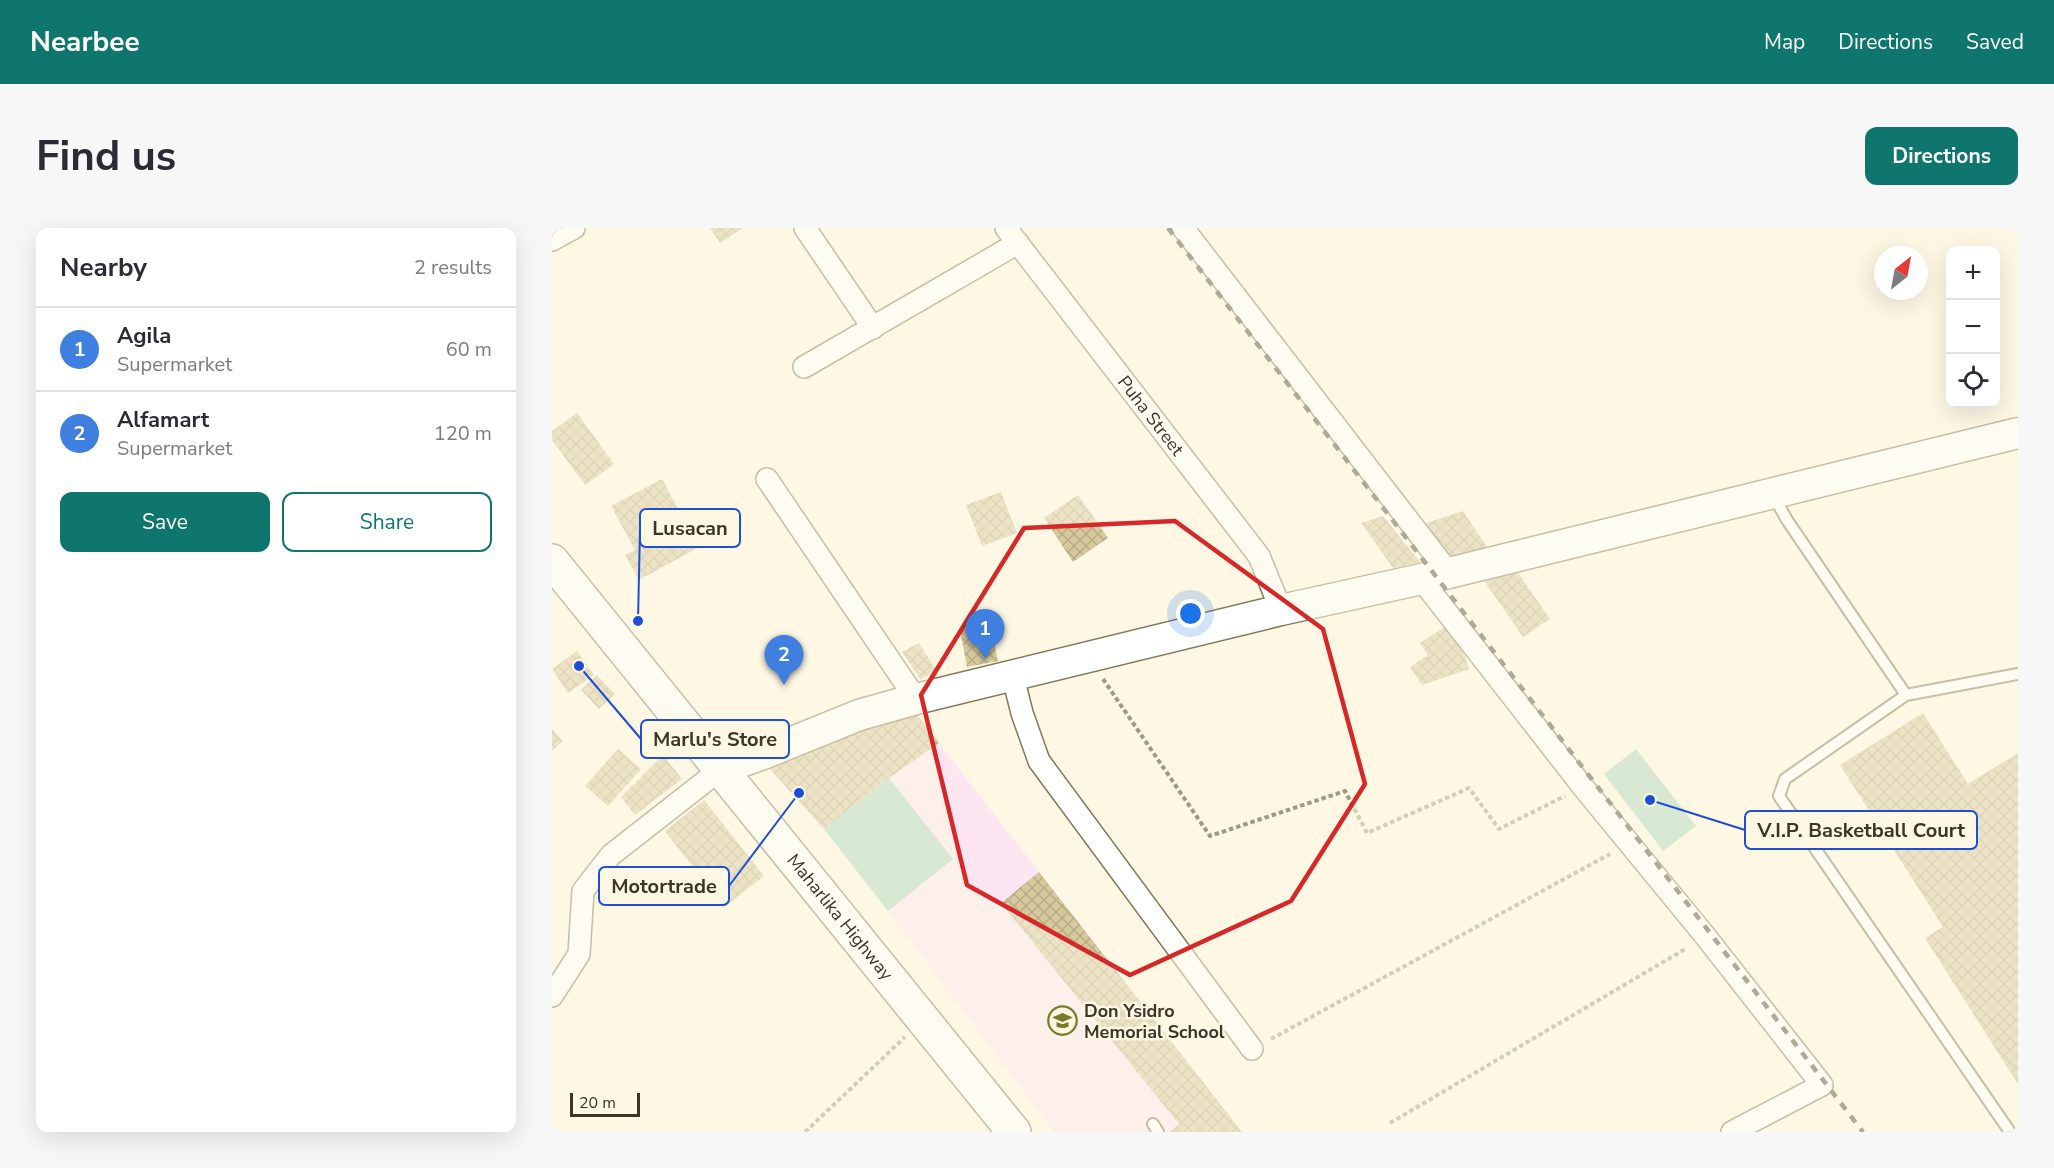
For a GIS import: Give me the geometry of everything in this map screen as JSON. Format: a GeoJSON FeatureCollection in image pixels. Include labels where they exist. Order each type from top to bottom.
{"type":"FeatureCollection","features":[{"type":"Feature","properties":{"kind":"highway","name":"Maharlika Highway"},"geometry":{"type":"LineString","coordinates":[[552,561],[1014,1132]]}},
{"type":"Feature","properties":{"kind":"street"},"geometry":{"type":"LineString","coordinates":[[552,240],[574,228]]}},
{"type":"Feature","properties":{"kind":"street"},"geometry":{"type":"LineString","coordinates":[[805,228],[873,328]]}},
{"type":"Feature","properties":{"kind":"street"},"geometry":{"type":"LineString","coordinates":[[1183,228],[1435,576],[1583,787],[1706,937],[1822,1085],[1732,1132]]}},
{"type":"Feature","properties":{"kind":"street"},"geometry":{"type":"LineString","coordinates":[[804,368],[873,328],[1012,235]]}},
{"type":"Feature","properties":{"kind":"street","name":"Puha Street"},"geometry":{"type":"LineString","coordinates":[[1012,235],[1259,556],[1281,610]]}},
{"type":"Feature","properties":{"kind":"street"},"geometry":{"type":"LineString","coordinates":[[552,996],[579,954],[583,891],[611,855],[721,769],[859,715],[1281,610],[1435,576],[1773,495],[2018,433]]}},
{"type":"Feature","properties":{"kind":"street"},"geometry":{"type":"LineString","coordinates":[[767,478],[916,699]]}},
{"type":"Feature","properties":{"kind":"street"},"geometry":{"type":"LineString","coordinates":[[1013,677],[1022,713],[1039,761],[1252,1049]]}},
{"type":"Feature","properties":{"kind":"lane"},"geometry":{"type":"LineString","coordinates":[[1773,495],[1787,520],[1906,695]]}},
{"type":"Feature","properties":{"kind":"lane"},"geometry":{"type":"LineString","coordinates":[[2010,1132],[1779,796],[1785,779],[1906,695],[2018,674]]}},
{"type":"Feature","properties":{"kind":"path"},"geometry":{"type":"LineString","coordinates":[[1089,658],[1210,836],[1345,791],[1367,833],[1469,788],[1499,830],[1583,787]]}},
{"type":"Feature","properties":{"kind":"path"},"geometry":{"type":"LineString","coordinates":[[1252,1049],[1629,844]]}},
{"type":"Feature","properties":{"kind":"path"},"geometry":{"type":"LineString","coordinates":[[1390,1123],[1706,937]]}},
{"type":"Feature","properties":{"kind":"path"},"geometry":{"type":"LineString","coordinates":[[806,1132],[924,1019]]}},
{"type":"Feature","properties":{"kind":"highlighted area"},"geometry":{"type":"Polygon","coordinates":[[[1175,521],[1323,629],[1365,784],[1291,901],[1130,975],[967,885],[921,695],[1024,528],[1175,521]]]}},
{"type":"Feature","properties":{"kind":"shaded area","name":"Don Ysidro Memorial School"},"geometry":{"type":"Polygon","coordinates":[[[939,743],[1242,1132],[1054,1132],[824,829],[889,778],[939,743]]]}},
{"type":"Feature","properties":{"kind":"green space"},"geometry":{"type":"Polygon","coordinates":[[[1636,749],[1696,826],[1663,851],[1604,774],[1636,749]]]}},
{"type":"Feature","properties":{"kind":"green space"},"geometry":{"type":"Polygon","coordinates":[[[889,778],[953,859],[888,911],[824,829],[889,778]]]}},
{"type":"Feature","properties":{"kind":"building"},"geometry":{"type":"Polygon","coordinates":[[[710,228],[743,228],[720,243],[710,228]]]}},
{"type":"Feature","properties":{"kind":"building"},"geometry":{"type":"Polygon","coordinates":[[[577,413],[614,464],[585,485],[552,440],[552,431],[577,413]]]}},
{"type":"Feature","properties":{"kind":"building"},"geometry":{"type":"Polygon","coordinates":[[[662,479],[677,507],[684,510],[703,545],[639,580],[625,555],[635,550],[611,506],[662,479]]]}},
{"type":"Feature","properties":{"kind":"building"},"geometry":{"type":"Polygon","coordinates":[[[1001,492],[1017,533],[982,546],[966,505],[1001,492]]]}},
{"type":"Feature","properties":{"kind":"building"},"geometry":{"type":"Polygon","coordinates":[[[1078,495],[1108,538],[1073,562],[1044,518],[1078,495]]]}},
{"type":"Feature","properties":{"kind":"building"},"geometry":{"type":"Polygon","coordinates":[[[1463,511],[1489,550],[1444,557],[1423,524],[1463,511]]]}},
{"type":"Feature","properties":{"kind":"building"},"geometry":{"type":"Polygon","coordinates":[[[1383,516],[1420,562],[1393,568],[1361,523],[1383,516]]]}},
{"type":"Feature","properties":{"kind":"building"},"geometry":{"type":"Polygon","coordinates":[[[1512,564],[1550,619],[1523,637],[1485,582],[1512,564]]]}},
{"type":"Feature","properties":{"kind":"building"},"geometry":{"type":"Polygon","coordinates":[[[990,624],[998,661],[967,667],[960,630],[990,624]]]}},
{"type":"Feature","properties":{"kind":"building"},"geometry":{"type":"Polygon","coordinates":[[[1448,625],[1461,645],[1469,669],[1422,685],[1410,667],[1428,655],[1420,643],[1448,625]]]}},
{"type":"Feature","properties":{"kind":"building"},"geometry":{"type":"Polygon","coordinates":[[[919,643],[936,670],[921,680],[902,652],[919,643]]]}},
{"type":"Feature","properties":{"kind":"building"},"geometry":{"type":"Polygon","coordinates":[[[577,651],[594,675],[568,693],[552,669],[577,651]]]}},
{"type":"Feature","properties":{"kind":"building"},"geometry":{"type":"Polygon","coordinates":[[[597,675],[615,694],[599,709],[581,690],[597,675]]]}},
{"type":"Feature","properties":{"kind":"building"},"geometry":{"type":"Polygon","coordinates":[[[913,709],[939,743],[889,778],[824,829],[769,768],[781,759],[913,709]]]}},
{"type":"Feature","properties":{"kind":"building"},"geometry":{"type":"Polygon","coordinates":[[[1923,713],[1968,784],[2018,753],[2018,1084],[1925,938],[1943,927],[1840,765],[1923,713]]]}},
{"type":"Feature","properties":{"kind":"building"},"geometry":{"type":"Polygon","coordinates":[[[552,729],[563,741],[552,751],[552,729]]]}},
{"type":"Feature","properties":{"kind":"building"},"geometry":{"type":"Polygon","coordinates":[[[618,749],[641,769],[608,806],[585,786],[618,749]]]}},
{"type":"Feature","properties":{"kind":"building"},"geometry":{"type":"Polygon","coordinates":[[[663,755],[682,779],[635,815],[621,797],[663,755]]]}},
{"type":"Feature","properties":{"kind":"building"},"geometry":{"type":"Polygon","coordinates":[[[704,800],[764,876],[724,907],[665,831],[704,800]]]}},
{"type":"Feature","properties":{"kind":"building"},"geometry":{"type":"Polygon","coordinates":[[[1039,872],[1242,1132],[1170,1132],[1179,1124],[1001,903],[1039,872]]]}},
{"type":"Feature","properties":{"kind":"railway"},"geometry":{"type":"LineString","coordinates":[[1168,228],[1863,1132]]}},
{"type":"Feature","properties":{"kind":"place","name":"Lusacan"},"geometry":{"type":"Point","coordinates":[638,621]}},
{"type":"Feature","properties":{"kind":"place","name":"Agila"},"geometry":{"type":"Point","coordinates":[985,659]}},
{"type":"Feature","properties":{"kind":"place","name":"Marlu's Store"},"geometry":{"type":"Point","coordinates":[579,666]}},
{"type":"Feature","properties":{"kind":"place","name":"Alfamart"},"geometry":{"type":"Point","coordinates":[784,685]}},
{"type":"Feature","properties":{"kind":"place","name":"Motortrade"},"geometry":{"type":"Point","coordinates":[799,793]}},
{"type":"Feature","properties":{"kind":"place","name":"V.I.P. Basketball Court"},"geometry":{"type":"Point","coordinates":[1650,800]}},
{"type":"Feature","properties":{"kind":"place","name":"Don Ysidro Memorial School"},"geometry":{"type":"Point","coordinates":[1063,1021]}}]}
